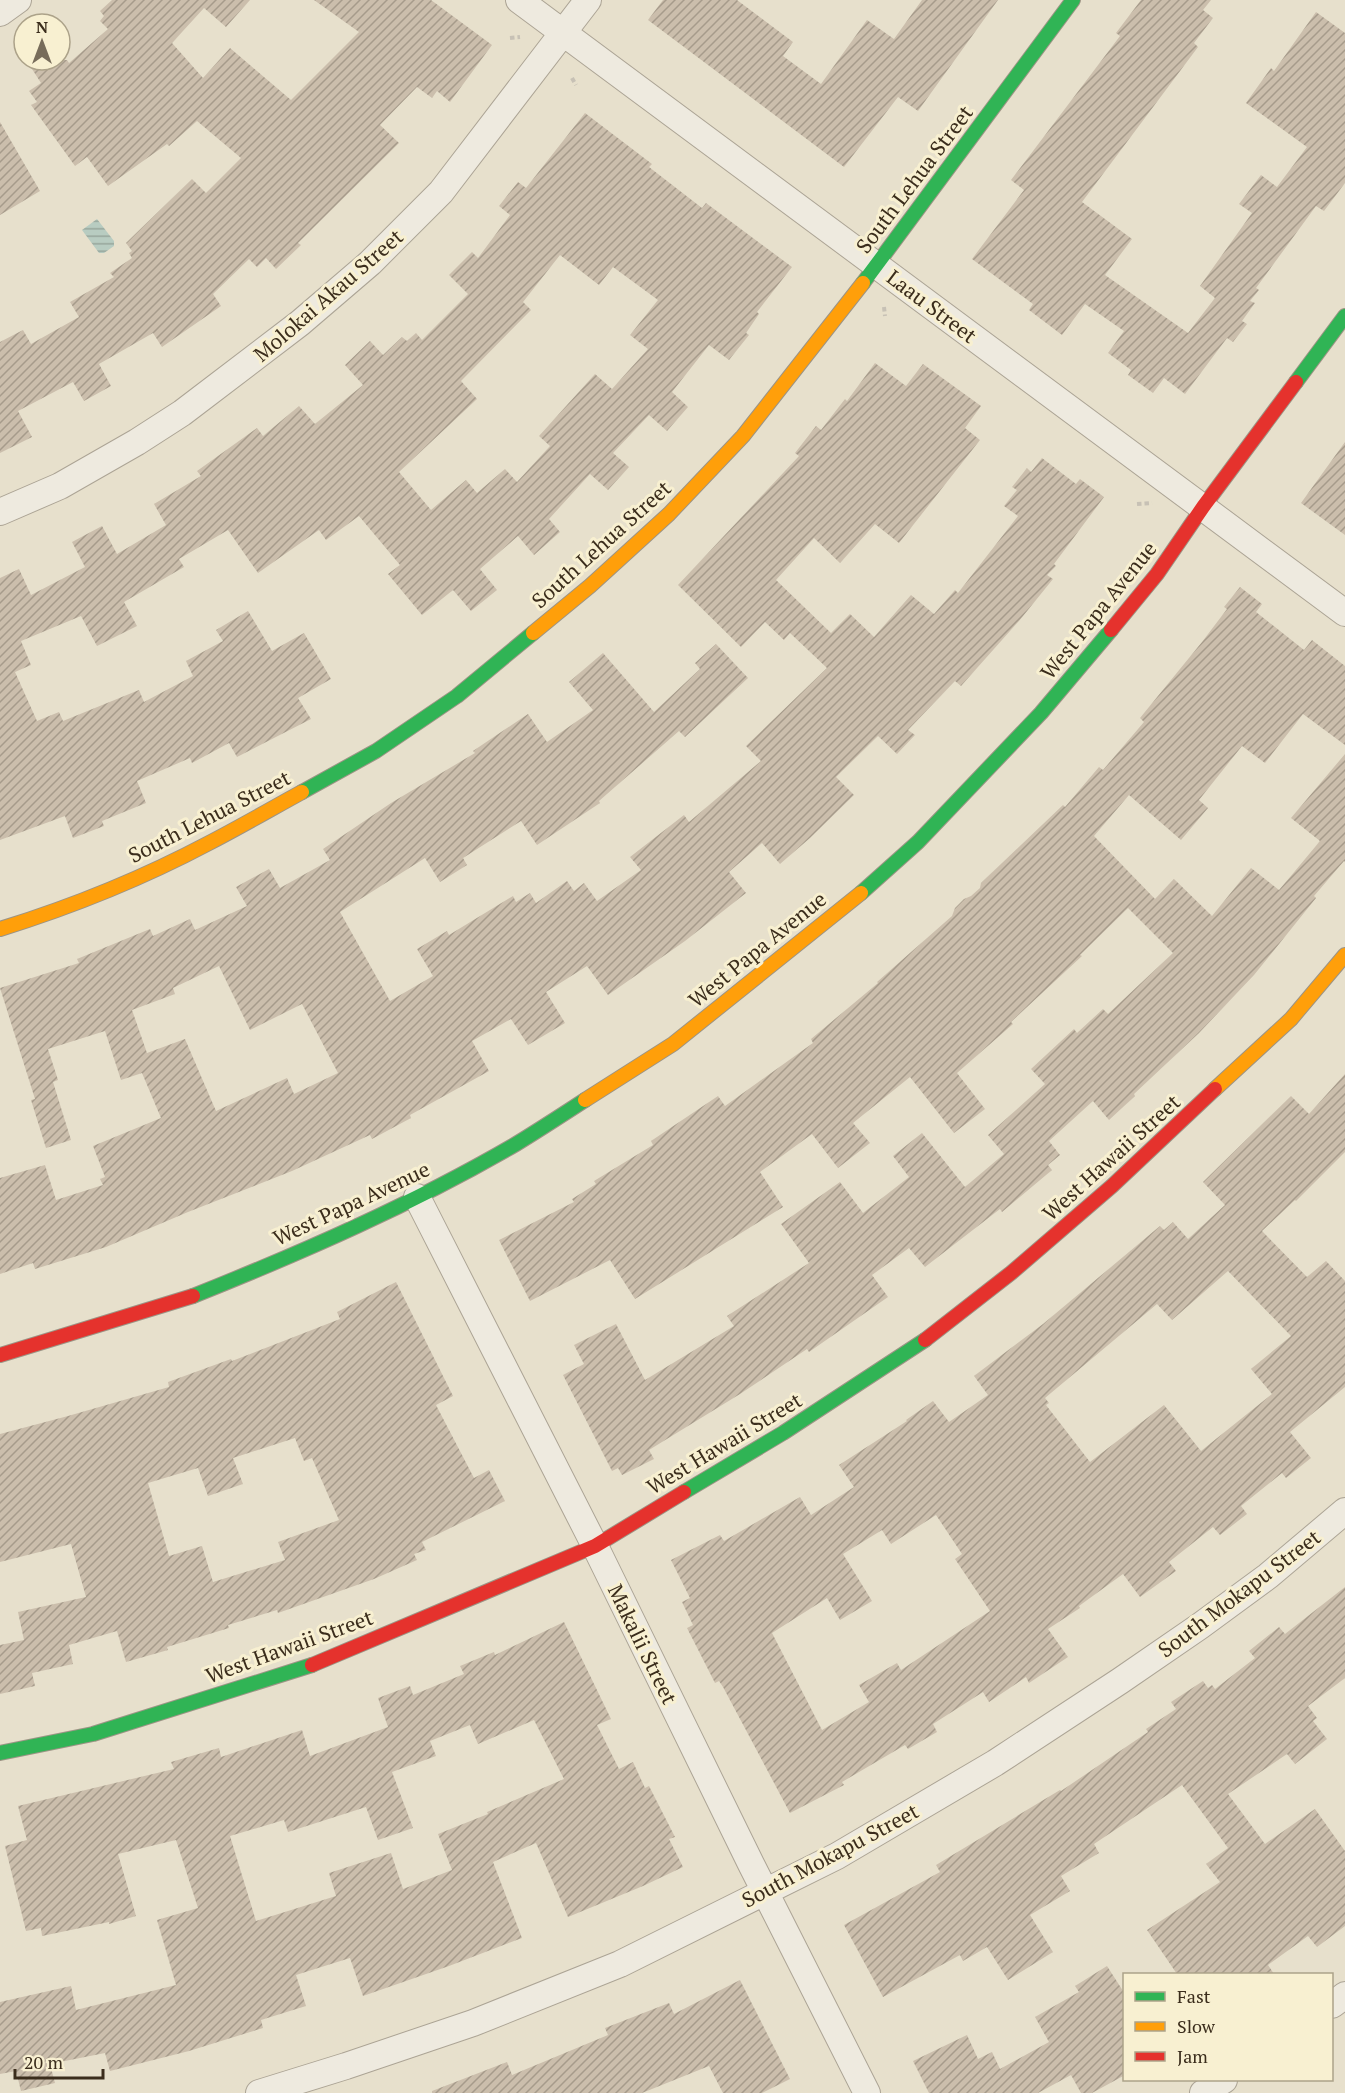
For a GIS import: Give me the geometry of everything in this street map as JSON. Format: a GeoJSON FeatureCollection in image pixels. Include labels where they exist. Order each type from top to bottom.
{"type":"FeatureCollection","features":[{"type":"Feature","properties":{"kind":"street"},"geometry":{"type":"LineString","coordinates":[[0,13],[18,0]]}},
{"type":"Feature","properties":{"kind":"street","name":"Laau Street"},"geometry":{"type":"LineString","coordinates":[[519,0],[1345,613]]}},
{"type":"Feature","properties":{"kind":"street","name":"Molokai Akau Street"},"geometry":{"type":"LineString","coordinates":[[0,512],[60,486],[182,413],[300,323],[370,263],[441,192],[588,0]]}},
{"type":"Feature","properties":{"kind":"street","name":"South Lehua Street"},"geometry":{"type":"LineString","coordinates":[[0,929],[35,918],[123,883],[208,844],[376,751],[457,696],[590,586],[669,514],[743,436],[877,264],[1073,0]]}},
{"type":"Feature","properties":{"kind":"street","name":"West Papa Avenue"},"geometry":{"type":"LineString","coordinates":[[0,1355],[190,1297],[285,1258],[417,1197],[516,1144],[673,1044],[866,890],[918,842],[1041,713],[1156,574],[1345,316]]}},
{"type":"Feature","properties":{"kind":"street","name":"West Hawaii Street"},"geometry":{"type":"LineString","coordinates":[[0,1754],[93,1734],[318,1663],[595,1546],[783,1433],[914,1348],[1011,1273],[1112,1186],[1283,1027],[1345,955]]}},
{"type":"Feature","properties":{"kind":"street","name":"Makalii Street"},"geometry":{"type":"LineString","coordinates":[[417,1197],[595,1546],[867,2093]]}},
{"type":"Feature","properties":{"kind":"street","name":"South Mokapu Street"},"geometry":{"type":"LineString","coordinates":[[259,2093],[473,2023],[620,1965],[837,1856],[1012,1752],[1200,1626],[1268,1576],[1345,1511]]}},
{"type":"Feature","properties":{"kind":"street"},"geometry":{"type":"LineString","coordinates":[[1333,2004],[1345,1995]]}},
{"type":"Feature","properties":{"kind":"path"},"geometry":{"type":"LineString","coordinates":[[510,38],[520,37]]}},
{"type":"Feature","properties":{"kind":"path"},"geometry":{"type":"LineString","coordinates":[[572,78],[576,85]]}},
{"type":"Feature","properties":{"kind":"path"},"geometry":{"type":"LineString","coordinates":[[884,307],[885,316]]}},
{"type":"Feature","properties":{"kind":"path"},"geometry":{"type":"LineString","coordinates":[[1137,504],[1153,503]]}},
{"type":"Feature","properties":{"kind":"shaded area"},"geometry":{"type":"Polygon","coordinates":[[[97,219],[114,241],[114,246],[104,253],[99,253],[82,230],[97,219]]]}},
{"type":"Feature","properties":{"kind":"building"},"geometry":{"type":"Polygon","coordinates":[[[112,0],[250,0],[226,27],[204,8],[172,43],[203,78],[230,48],[291,100],[359,32],[314,0],[431,0],[492,45],[450,102],[437,91],[432,98],[417,87],[380,125],[399,143],[298,243],[301,245],[276,269],[266,258],[257,267],[249,259],[213,294],[221,306],[162,347],[153,333],[99,364],[111,386],[84,401],[73,382],[18,411],[32,437],[0,453],[0,342],[23,330],[31,344],[79,317],[70,302],[114,277],[110,273],[132,258],[129,253],[132,251],[126,243],[192,179],[206,193],[241,158],[197,121],[169,146],[167,144],[108,186],[87,157],[75,166],[31,105],[37,102],[29,91],[41,83],[34,72],[72,72],[72,60],[108,29],[100,21],[104,16],[100,11],[112,0]]]}},
{"type":"Feature","properties":{"kind":"building"},"geometry":{"type":"Polygon","coordinates":[[[663,0],[737,0],[793,42],[783,56],[821,84],[867,20],[894,39],[922,0],[998,0],[918,111],[898,97],[844,167],[648,20],[663,0]]]}},
{"type":"Feature","properties":{"kind":"building"},"geometry":{"type":"Polygon","coordinates":[[[1141,0],[1211,0],[1203,10],[1213,18],[1194,43],[1198,47],[1082,202],[1132,239],[1105,275],[1188,333],[1215,298],[1200,286],[1252,213],[1239,204],[1261,175],[1277,187],[1307,147],[1246,103],[1271,68],[1274,71],[1316,12],[1345,33],[1345,183],[1324,211],[1316,206],[1256,288],[1259,290],[1250,301],[1255,303],[1242,321],[1247,324],[1233,342],[1227,338],[1185,394],[1164,378],[1153,393],[1128,375],[1131,370],[1108,353],[1124,331],[1085,304],[1062,335],[1029,310],[1033,304],[972,259],[1024,190],[1011,180],[1120,36],[1116,33],[1141,0]]]}},
{"type":"Feature","properties":{"kind":"building"},"geometry":{"type":"Polygon","coordinates":[[[585,113],[652,164],[649,167],[702,208],[706,203],[792,267],[757,312],[759,314],[746,333],[749,335],[729,360],[709,345],[672,392],[688,407],[667,431],[649,415],[613,453],[629,467],[608,490],[590,474],[549,519],[560,532],[534,555],[518,536],[480,569],[497,590],[471,611],[453,590],[422,615],[388,574],[400,565],[359,516],[326,540],[319,530],[258,573],[228,530],[179,559],[184,567],[124,602],[137,626],[97,646],[81,616],[21,641],[31,665],[15,672],[37,721],[59,712],[63,721],[139,690],[144,702],[193,676],[186,661],[223,641],[216,630],[248,611],[272,651],[304,633],[331,679],[298,698],[311,719],[237,757],[229,743],[192,763],[190,758],[137,781],[146,803],[102,821],[104,826],[73,838],[65,816],[0,840],[0,578],[19,569],[31,595],[85,567],[72,542],[102,526],[117,554],[166,525],[154,504],[201,476],[197,471],[257,428],[263,436],[299,406],[315,424],[363,385],[345,365],[370,341],[383,355],[402,337],[407,341],[416,333],[422,340],[468,294],[449,275],[472,252],[478,258],[510,215],[499,206],[518,182],[526,188],[585,113]],[[560,255],[523,302],[531,310],[461,381],[477,399],[399,472],[431,510],[466,480],[477,493],[505,469],[517,482],[550,446],[539,436],[595,374],[612,389],[648,349],[630,335],[658,300],[613,267],[599,285],[560,255]]]}},
{"type":"Feature","properties":{"kind":"building"},"geometry":{"type":"Polygon","coordinates":[[[0,122],[40,191],[0,215],[0,122]]]}},
{"type":"Feature","properties":{"kind":"building"},"geometry":{"type":"Polygon","coordinates":[[[875,363],[906,386],[923,364],[981,406],[965,428],[980,440],[899,543],[875,524],[840,563],[814,538],[776,580],[831,633],[850,614],[874,637],[911,595],[934,614],[955,590],[958,593],[1018,516],[1004,506],[1017,490],[1012,487],[1027,468],[1031,472],[1042,458],[1076,484],[1080,479],[1104,497],[1054,564],[1056,566],[1047,575],[1053,579],[961,686],[955,681],[908,730],[915,735],[897,754],[878,736],[836,777],[854,795],[810,838],[780,864],[762,843],[729,872],[746,893],[685,941],[608,995],[587,966],[546,992],[565,1023],[528,1045],[511,1019],[472,1041],[489,1071],[410,1115],[411,1118],[372,1139],[370,1135],[292,1171],[106,1247],[35,1269],[33,1263],[0,1274],[0,1178],[45,1165],[56,1200],[103,1185],[100,1179],[105,1177],[93,1146],[161,1118],[142,1073],[121,1080],[105,1031],[48,1049],[58,1080],[53,1082],[71,1140],[46,1148],[31,1100],[35,1099],[0,988],[79,963],[77,959],[150,929],[153,936],[190,919],[195,930],[247,906],[236,887],[269,869],[280,888],[330,860],[323,849],[391,803],[475,753],[473,751],[528,714],[547,742],[593,710],[569,682],[603,653],[654,712],[700,669],[695,663],[716,644],[748,678],[685,737],[679,731],[599,801],[600,803],[537,845],[521,821],[463,858],[467,865],[440,882],[425,858],[340,912],[390,1001],[433,976],[417,949],[447,931],[449,935],[513,896],[516,902],[530,893],[536,903],[567,881],[574,891],[584,883],[597,901],[641,870],[630,857],[684,815],[689,822],[761,761],[746,746],[827,668],[790,633],[784,640],[765,622],[741,647],[678,585],[799,456],[795,453],[816,426],[821,430],[845,399],[847,401],[875,363]],[[219,966],[173,988],[175,994],[132,1010],[147,1053],[185,1039],[216,1111],[287,1078],[294,1094],[338,1073],[302,1004],[250,1030],[219,966]]]}},
{"type":"Feature","properties":{"kind":"building"},"geometry":{"type":"Polygon","coordinates":[[[1345,442],[1345,535],[1301,503],[1345,442]]]}},
{"type":"Feature","properties":{"kind":"building"},"geometry":{"type":"Polygon","coordinates":[[[1240,587],[1262,604],[1256,612],[1304,650],[1312,640],[1345,666],[1345,745],[1303,714],[1265,763],[1242,746],[1199,800],[1208,808],[1181,840],[1129,795],[1094,836],[1155,899],[1174,879],[1212,916],[1251,868],[1279,890],[1320,841],[1291,818],[1345,754],[1345,862],[1314,896],[1316,898],[1254,975],[1199,1033],[1134,1094],[1135,1096],[1109,1120],[1093,1101],[1049,1141],[1060,1155],[1048,1165],[1052,1170],[1002,1212],[1000,1209],[925,1267],[909,1248],[872,1275],[888,1297],[809,1352],[807,1349],[740,1394],[649,1450],[654,1459],[622,1475],[618,1468],[612,1471],[563,1375],[584,1364],[574,1345],[616,1324],[645,1380],[734,1326],[727,1316],[809,1263],[781,1224],[840,1182],[863,1213],[909,1177],[893,1156],[922,1133],[965,1187],[1004,1154],[988,1135],[1045,1084],[1031,1069],[1074,1029],[1077,1033],[1103,1009],[1108,1014],[1173,953],[1128,908],[1080,955],[1082,956],[1011,1022],[1013,1024],[957,1073],[985,1109],[954,1133],[910,1077],[853,1123],[870,1143],[838,1168],[812,1134],[760,1172],[783,1207],[635,1299],[610,1260],[530,1301],[499,1240],[574,1202],[572,1199],[596,1184],[594,1181],[653,1145],[651,1141],[718,1096],[725,1106],[813,1043],[811,1039],[878,983],[952,916],[955,908],[964,899],[980,888],[981,883],[1063,805],[1065,807],[1099,767],[1103,770],[1144,722],[1140,718],[1202,642],[1227,609],[1224,607],[1240,587]]]}},
{"type":"Feature","properties":{"kind":"building"},"geometry":{"type":"Polygon","coordinates":[[[1345,1074],[1345,1152],[1262,1231],[1307,1277],[1326,1261],[1345,1281],[1345,1387],[1290,1432],[1311,1458],[1286,1478],[1282,1473],[1241,1506],[1247,1514],[1220,1535],[1213,1527],[1169,1562],[1176,1571],[1140,1597],[1123,1574],[1079,1606],[1080,1608],[1048,1629],[1068,1657],[1029,1683],[1026,1677],[989,1702],[983,1692],[933,1724],[937,1732],[908,1749],[905,1745],[842,1782],[844,1785],[790,1813],[723,1687],[719,1681],[715,1683],[687,1628],[693,1625],[682,1602],[690,1598],[671,1560],[720,1535],[724,1541],[800,1497],[811,1515],[854,1487],[839,1465],[907,1421],[933,1401],[949,1422],[988,1395],[974,1376],[1043,1324],[1160,1226],[1164,1230],[1173,1222],[1188,1239],[1225,1205],[1203,1182],[1291,1096],[1309,1114],[1345,1074]],[[1228,1271],[1172,1320],[1157,1304],[1045,1398],[1049,1403],[1046,1405],[1090,1462],[1164,1405],[1201,1451],[1272,1394],[1251,1369],[1291,1336],[1228,1271]],[[936,1515],[891,1544],[882,1530],[843,1554],[872,1601],[840,1620],[827,1598],[772,1633],[822,1730],[869,1702],[859,1685],[897,1663],[901,1670],[990,1611],[955,1559],[962,1554],[936,1515]]]}},
{"type":"Feature","properties":{"kind":"building"},"geometry":{"type":"Polygon","coordinates":[[[396,1282],[453,1396],[436,1405],[474,1478],[489,1470],[505,1501],[422,1542],[426,1550],[414,1554],[417,1560],[374,1579],[278,1613],[277,1610],[228,1625],[229,1628],[126,1662],[117,1631],[69,1645],[73,1664],[32,1673],[35,1686],[0,1694],[0,1645],[24,1640],[18,1612],[86,1597],[71,1544],[0,1562],[0,1434],[169,1387],[168,1382],[231,1359],[232,1361],[340,1319],[337,1312],[396,1282]],[[295,1438],[233,1458],[243,1484],[208,1496],[198,1468],[148,1483],[169,1556],[202,1546],[213,1582],[285,1560],[278,1542],[339,1520],[312,1458],[304,1461],[295,1438]]]}},
{"type":"Feature","properties":{"kind":"building"},"geometry":{"type":"Polygon","coordinates":[[[1345,1587],[1345,1678],[1308,1706],[1317,1718],[1313,1721],[1327,1739],[1295,1764],[1287,1754],[1228,1794],[1265,1844],[1315,1809],[1345,1851],[1345,1926],[1317,1947],[1308,1936],[1268,1965],[1273,1973],[1176,1973],[1147,1930],[1220,1882],[1206,1864],[1228,1848],[1182,1785],[1094,1844],[1099,1853],[1061,1876],[1070,1891],[1030,1915],[1053,1952],[1008,1980],[987,1947],[963,1961],[960,1955],[883,1997],[844,1925],[940,1872],[936,1865],[1061,1791],[1148,1732],[1146,1729],[1176,1709],[1171,1702],[1203,1681],[1208,1688],[1212,1685],[1215,1689],[1255,1658],[1249,1651],[1279,1627],[1285,1634],[1345,1587]]]}},
{"type":"Feature","properties":{"kind":"building"},"geometry":{"type":"Polygon","coordinates":[[[564,1622],[611,1719],[597,1725],[619,1769],[633,1762],[645,1788],[649,1786],[675,1837],[669,1839],[683,1867],[568,1917],[536,1843],[493,1862],[522,1938],[363,1996],[350,1958],[296,1975],[306,2006],[261,2020],[263,2028],[189,2051],[110,2071],[105,2053],[50,2064],[55,2083],[21,2091],[16,2071],[0,2074],[0,2002],[71,1986],[76,2010],[176,1985],[157,1920],[198,1908],[176,1840],[118,1854],[136,1916],[109,1924],[109,1922],[42,1936],[41,1928],[26,1931],[5,1846],[27,1840],[18,1806],[174,1769],[171,1762],[219,1748],[221,1757],[302,1730],[310,1756],[388,1727],[378,1698],[410,1686],[413,1695],[464,1674],[460,1666],[494,1652],[495,1655],[564,1622]],[[534,1720],[478,1744],[470,1725],[430,1741],[436,1756],[392,1772],[413,1828],[378,1840],[366,1807],[288,1832],[284,1820],[230,1836],[256,1921],[336,1896],[329,1873],[391,1853],[403,1889],[452,1870],[438,1834],[564,1779],[534,1720]]]}},
{"type":"Feature","properties":{"kind":"building"},"geometry":{"type":"Polygon","coordinates":[[[1107,1966],[1123,1991],[1123,2076],[1092,2093],[1081,2093],[1071,2075],[1038,2093],[929,2093],[913,2061],[967,2035],[978,2059],[992,2052],[1000,2069],[1049,2042],[1035,2017],[1079,1992],[1075,1986],[1107,1966]]]}},
{"type":"Feature","properties":{"kind":"building"},"geometry":{"type":"Polygon","coordinates":[[[740,1980],[790,2079],[762,2093],[723,2093],[709,2066],[642,2093],[432,2093],[432,2091],[507,2062],[512,2075],[608,2035],[605,2028],[669,2003],[674,2014],[740,1980]]]}},
{"type":"Feature","properties":{"kind":"traffic: fast"},"geometry":{"type":"LineString","coordinates":[[863,283],[1073,0]]}},
{"type":"Feature","properties":{"kind":"traffic: fast"},"geometry":{"type":"LineString","coordinates":[[1296,382],[1345,316]]}},
{"type":"Feature","properties":{"kind":"traffic: fast"},"geometry":{"type":"LineString","coordinates":[[861,893],[918,842],[1041,713],[1111,630]]}},
{"type":"Feature","properties":{"kind":"traffic: fast"},"geometry":{"type":"LineString","coordinates":[[302,792],[376,751],[457,696],[533,633]]}},
{"type":"Feature","properties":{"kind":"traffic: fast"},"geometry":{"type":"LineString","coordinates":[[193,1296],[398,1207],[516,1144],[585,1100]]}},
{"type":"Feature","properties":{"kind":"traffic: fast"},"geometry":{"type":"LineString","coordinates":[[684,1492],[783,1433],[925,1340]]}},
{"type":"Feature","properties":{"kind":"traffic: fast"},"geometry":{"type":"LineString","coordinates":[[0,1753],[93,1734],[312,1665]]}},
{"type":"Feature","properties":{"kind":"traffic: slow"},"geometry":{"type":"LineString","coordinates":[[533,633],[590,586],[669,514],[743,436],[863,283]]}},
{"type":"Feature","properties":{"kind":"traffic: slow"},"geometry":{"type":"LineString","coordinates":[[0,929],[133,880],[221,837],[302,792]]}},
{"type":"Feature","properties":{"kind":"traffic: slow"},"geometry":{"type":"LineString","coordinates":[[585,1100],[673,1044],[861,893]]}},
{"type":"Feature","properties":{"kind":"traffic: slow"},"geometry":{"type":"LineString","coordinates":[[1215,1089],[1291,1019],[1345,955]]}},
{"type":"Feature","properties":{"kind":"traffic: jam"},"geometry":{"type":"LineString","coordinates":[[1111,630],[1157,574],[1203,507],[1296,382]]}},
{"type":"Feature","properties":{"kind":"traffic: jam"},"geometry":{"type":"LineString","coordinates":[[925,1340],[1011,1273],[1112,1186],[1215,1089]]}},
{"type":"Feature","properties":{"kind":"traffic: jam"},"geometry":{"type":"LineString","coordinates":[[0,1355],[193,1296]]}},
{"type":"Feature","properties":{"kind":"traffic: jam"},"geometry":{"type":"LineString","coordinates":[[312,1665],[595,1546],[684,1492]]}}]}
